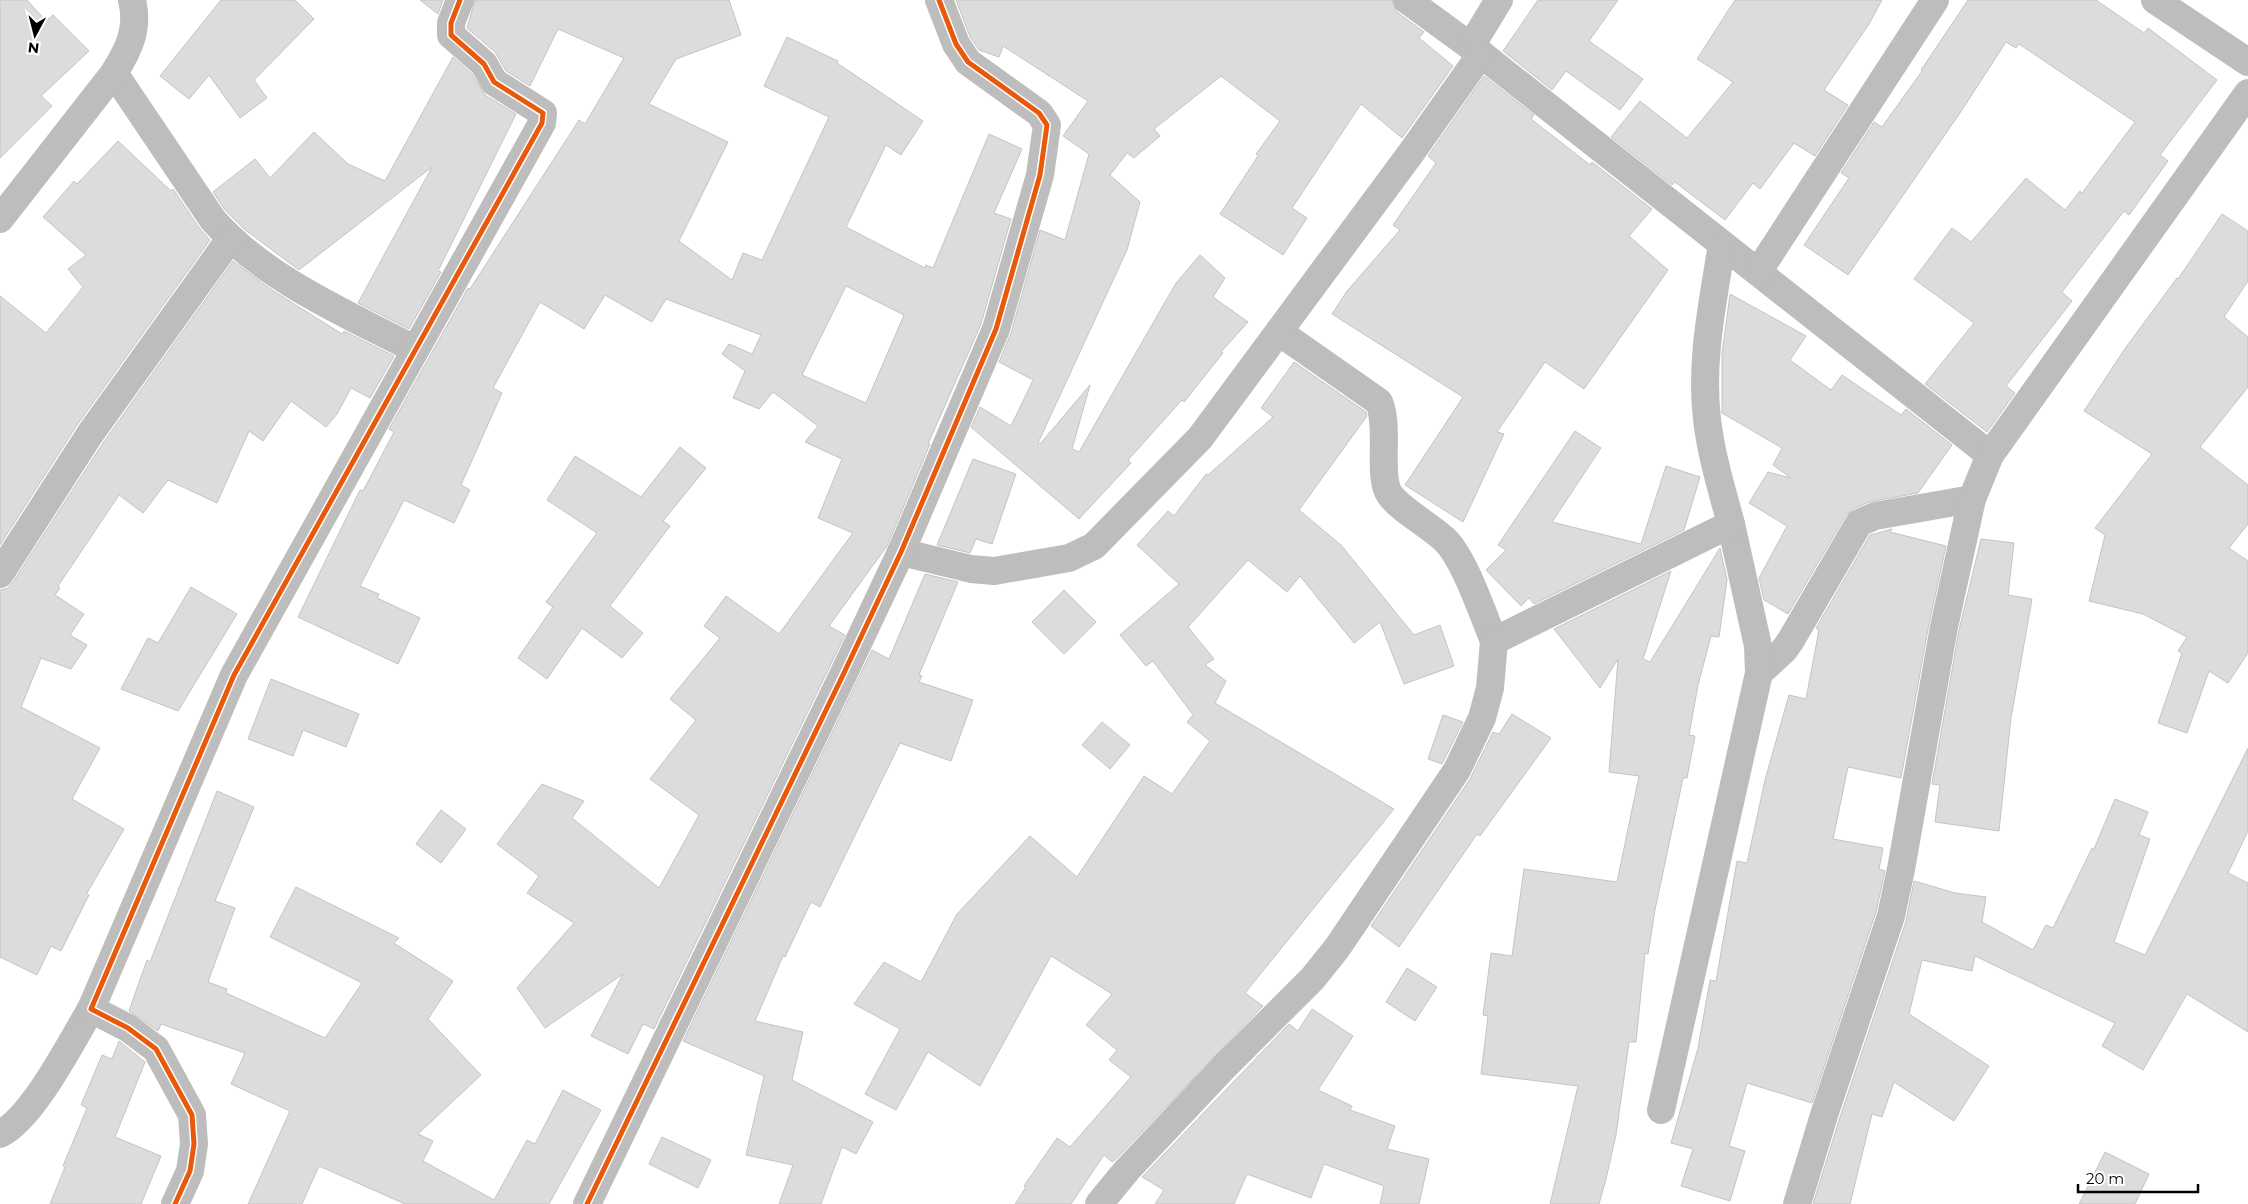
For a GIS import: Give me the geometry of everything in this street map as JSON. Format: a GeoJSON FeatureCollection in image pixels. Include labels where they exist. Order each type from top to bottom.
{"type":"FeatureCollection","features":[{"type":"Feature","properties":{"kind":"street"},"geometry":{"type":"LineString","coordinates":[[0,220],[114,73],[129,50],[136,25],[132,0]]}},
{"type":"Feature","properties":{"kind":"street"},"geometry":{"type":"LineString","coordinates":[[0,1134],[11,1129],[30,1109],[91,1009],[234,675],[544,117],[538,110],[494,82],[484,64],[451,35],[451,23],[460,0]]}},
{"type":"Feature","properties":{"kind":"street"},"geometry":{"type":"LineString","coordinates":[[587,1204],[839,684],[900,552],[996,329],[1040,175],[1046,124],[1039,113],[968,62],[956,44],[939,0]]}},
{"type":"Feature","properties":{"kind":"street"},"geometry":{"type":"LineString","coordinates":[[1407,0],[1476,50],[1990,455]]}},
{"type":"Feature","properties":{"kind":"street"},"geometry":{"type":"LineString","coordinates":[[900,552],[971,569],[994,570],[1069,558],[1094,546],[1200,438],[1279,332],[1476,50],[1498,0]]}},
{"type":"Feature","properties":{"kind":"street"},"geometry":{"type":"LineString","coordinates":[[1758,272],[1935,0]]}},
{"type":"Feature","properties":{"kind":"street"},"geometry":{"type":"LineString","coordinates":[[2156,0],[2248,62]]}},
{"type":"Feature","properties":{"kind":"street"},"geometry":{"type":"LineString","coordinates":[[114,73],[213,220],[230,239],[308,295],[414,348]]}},
{"type":"Feature","properties":{"kind":"street"},"geometry":{"type":"LineString","coordinates":[[1797,1204],[1825,1112],[1891,916],[1901,870],[1944,627],[1972,499],[1990,455],[2248,93]]}},
{"type":"Feature","properties":{"kind":"street"},"geometry":{"type":"LineString","coordinates":[[0,574],[90,434],[230,239]]}},
{"type":"Feature","properties":{"kind":"street"},"geometry":{"type":"LineString","coordinates":[[1661,1110],[1759,673],[1758,646],[1712,449],[1705,386],[1712,310],[1722,244]]}},
{"type":"Feature","properties":{"kind":"street"},"geometry":{"type":"LineString","coordinates":[[1099,1204],[1127,1170],[1313,978],[1337,948],[1457,770],[1482,718],[1490,688],[1494,641],[1457,557],[1445,540],[1389,495],[1385,480],[1384,412],[1379,402],[1279,332]]}},
{"type":"Feature","properties":{"kind":"street"},"geometry":{"type":"LineString","coordinates":[[1759,673],[1784,650],[1791,640],[1859,523],[1875,516],[1972,499]]}},
{"type":"Feature","properties":{"kind":"street"},"geometry":{"type":"LineString","coordinates":[[1494,641],[1731,524]]}},
{"type":"Feature","properties":{"kind":"street"},"geometry":{"type":"LineString","coordinates":[[91,1009],[128,1028],[156,1049],[192,1115],[194,1144],[190,1171],[175,1204]]}},
{"type":"Feature","properties":{"kind":"building"},"geometry":{"type":"Polygon","coordinates":[[[0,0],[27,0],[46,21],[53,15],[89,51],[41,96],[52,106],[0,158],[0,0]]]}},
{"type":"Feature","properties":{"kind":"building"},"geometry":{"type":"Polygon","coordinates":[[[221,0],[295,0],[314,19],[254,80],[267,98],[240,118],[209,75],[189,99],[160,76],[221,0]]]}},
{"type":"Feature","properties":{"kind":"building"},"geometry":{"type":"Polygon","coordinates":[[[420,0],[443,0],[438,14],[420,0]]]}},
{"type":"Feature","properties":{"kind":"building"},"geometry":{"type":"Polygon","coordinates":[[[475,0],[729,0],[741,35],[676,59],[649,104],[728,142],[679,241],[732,280],[743,253],[762,260],[829,117],[764,86],[787,37],[838,61],[837,63],[923,121],[901,155],[886,145],[846,227],[925,268],[926,265],[933,268],[989,134],[1022,149],[994,213],[1011,219],[981,324],[928,444],[930,444],[887,546],[829,626],[845,635],[654,1029],[643,1024],[628,1054],[591,1036],[623,974],[545,1028],[517,988],[574,923],[527,893],[539,876],[497,844],[542,784],[584,801],[572,818],[659,888],[699,815],[650,779],[696,720],[670,699],[720,638],[704,626],[726,596],[779,634],[853,533],[818,518],[842,459],[805,442],[818,426],[773,392],[759,409],[733,398],[745,371],[722,354],[729,344],[752,354],[761,335],[666,299],[652,322],[605,295],[584,329],[540,302],[493,388],[502,393],[461,485],[470,490],[454,523],[404,500],[360,586],[379,594],[377,598],[420,618],[398,664],[298,617],[360,490],[363,491],[394,432],[389,429],[468,288],[470,289],[579,120],[585,124],[624,58],[558,29],[530,86],[506,71],[495,52],[467,28],[475,0]],[[846,286],[802,375],[866,403],[904,315],[846,286]]]}},
{"type":"Feature","properties":{"kind":"building"},"geometry":{"type":"Polygon","coordinates":[[[956,0],[1392,0],[1397,12],[1424,32],[1419,38],[1453,66],[1402,138],[1361,104],[1292,208],[1307,218],[1283,255],[1220,214],[1258,156],[1256,154],[1280,121],[1221,76],[1154,129],[1160,136],[1134,158],[1127,153],[1110,175],[1140,202],[1127,250],[1038,443],[1040,444],[1090,385],[1072,449],[1079,452],[1176,283],[1200,255],[1225,278],[1213,297],[1248,322],[1221,352],[1223,353],[1184,402],[1182,400],[1128,460],[1131,463],[1079,519],[971,427],[980,407],[1011,426],[1033,380],[999,362],[1011,333],[1040,230],[1065,240],[1089,154],[1063,136],[1088,101],[1003,46],[999,57],[979,50],[970,37],[956,0]]]}},
{"type":"Feature","properties":{"kind":"building"},"geometry":{"type":"Polygon","coordinates":[[[1538,0],[1618,0],[1589,41],[1643,79],[1620,110],[1566,71],[1552,90],[1503,51],[1538,0]]]}},
{"type":"Feature","properties":{"kind":"building"},"geometry":{"type":"Polygon","coordinates":[[[1735,0],[1882,0],[1869,24],[1824,90],[1848,105],[1815,156],[1794,143],[1760,189],[1753,183],[1725,220],[1675,182],[1672,185],[1611,137],[1640,101],[1687,138],[1733,82],[1697,59],[1735,0]]]}},
{"type":"Feature","properties":{"kind":"building"},"geometry":{"type":"Polygon","coordinates":[[[1968,0],[2096,0],[2144,33],[2148,28],[2217,80],[2160,155],[2168,161],[2129,215],[2124,211],[2062,292],[2072,301],[2006,386],[2015,393],[1987,432],[1925,384],[1974,323],[1914,279],[1952,228],[1971,242],[2026,178],[2065,210],[2080,191],[2082,193],[2135,122],[2019,44],[2016,48],[2006,42],[1962,110],[1848,275],[1804,245],[1849,178],[1841,173],[1874,122],[1882,127],[1922,71],[1968,0]]]}},
{"type":"Feature","properties":{"kind":"building"},"geometry":{"type":"Polygon","coordinates":[[[453,57],[472,74],[485,95],[516,114],[438,271],[441,272],[409,329],[358,303],[432,167],[299,270],[244,229],[225,210],[213,192],[255,159],[270,178],[314,132],[348,164],[385,181],[453,57]]]}},
{"type":"Feature","properties":{"kind":"building"},"geometry":{"type":"Polygon","coordinates":[[[1484,76],[1534,115],[1531,119],[1590,165],[1592,162],[1652,209],[1629,236],[1668,270],[1584,389],[1545,362],[1497,432],[1504,434],[1463,522],[1405,485],[1463,397],[1332,314],[1347,291],[1400,230],[1393,225],[1436,163],[1428,156],[1484,76]]]}},
{"type":"Feature","properties":{"kind":"building"},"geometry":{"type":"Polygon","coordinates":[[[118,141],[171,191],[173,189],[200,229],[210,240],[77,425],[0,545],[0,296],[46,333],[83,287],[68,269],[86,255],[43,217],[74,181],[77,184],[118,141]]]}},
{"type":"Feature","properties":{"kind":"building"},"geometry":{"type":"Polygon","coordinates":[[[2222,214],[2248,231],[2248,281],[2224,317],[2248,337],[2248,387],[2200,447],[2248,485],[2248,524],[2229,548],[2248,561],[2248,653],[2228,683],[2209,671],[2187,733],[2158,723],[2182,653],[2178,651],[2187,637],[2143,614],[2089,601],[2105,535],[2095,528],[2152,454],[2084,411],[2124,350],[2178,279],[2222,214]]]}},
{"type":"Feature","properties":{"kind":"building"},"geometry":{"type":"Polygon","coordinates":[[[233,261],[272,290],[342,334],[344,331],[394,356],[370,398],[351,388],[337,414],[326,427],[291,401],[263,441],[249,431],[217,503],[168,480],[143,513],[119,495],[58,586],[60,588],[55,595],[84,614],[70,635],[87,645],[71,669],[41,658],[21,707],[100,748],[72,799],[124,829],[87,893],[89,895],[61,951],[51,946],[37,975],[0,957],[0,590],[8,588],[13,582],[103,443],[233,261]]]}},
{"type":"Feature","properties":{"kind":"building"},"geometry":{"type":"Polygon","coordinates":[[[1730,294],[1806,336],[1790,360],[1831,390],[1842,375],[1901,415],[1906,409],[1952,445],[1918,493],[1869,502],[1853,509],[1846,515],[1788,614],[1764,600],[1759,578],[1787,526],[1749,503],[1768,472],[1791,478],[1773,465],[1782,448],[1722,413],[1722,354],[1730,294]]]}},
{"type":"Feature","properties":{"kind":"building"},"geometry":{"type":"Polygon","coordinates":[[[1294,362],[1366,412],[1367,416],[1299,510],[1341,545],[1414,635],[1440,625],[1454,666],[1404,684],[1380,622],[1354,643],[1300,576],[1287,592],[1248,560],[1188,627],[1214,659],[1205,665],[1226,681],[1215,703],[1394,809],[1245,993],[1263,1006],[1116,1159],[1112,1162],[1104,1155],[1071,1204],[1015,1204],[1026,1187],[1024,1186],[1057,1138],[1070,1147],[1131,1077],[1109,1060],[1117,1050],[1086,1025],[1112,994],[1051,956],[980,1086],[928,1052],[896,1110],[865,1094],[900,1029],[854,1004],[884,962],[921,982],[957,914],[1030,836],[1077,877],[1144,776],[1172,794],[1210,741],[1187,722],[1193,715],[1153,661],[1146,666],[1120,635],[1179,584],[1137,545],[1168,511],[1174,516],[1206,474],[1208,475],[1273,417],[1261,408],[1294,362]]]}},
{"type":"Feature","properties":{"kind":"building"},"geometry":{"type":"Polygon","coordinates":[[[1575,431],[1601,448],[1552,522],[1641,544],[1666,466],[1700,477],[1684,530],[1534,604],[1529,598],[1521,606],[1486,570],[1506,550],[1498,545],[1575,431]]]}},
{"type":"Feature","properties":{"kind":"building"},"geometry":{"type":"Polygon","coordinates":[[[680,447],[706,468],[663,521],[670,526],[610,606],[643,633],[622,658],[582,628],[547,679],[518,658],[553,607],[546,602],[597,533],[547,500],[575,456],[641,497],[680,447]]]}},
{"type":"Feature","properties":{"kind":"building"},"geometry":{"type":"Polygon","coordinates":[[[973,459],[1016,474],[992,544],[976,539],[970,553],[937,545],[973,459]]]}},
{"type":"Feature","properties":{"kind":"building"},"geometry":{"type":"Polygon","coordinates":[[[1892,529],[1890,532],[1946,546],[1929,624],[1901,778],[1848,767],[1833,839],[1883,848],[1879,869],[1885,871],[1876,912],[1812,1103],[1747,1083],[1729,1146],[1745,1151],[1730,1201],[1681,1186],[1693,1149],[1671,1143],[1698,1048],[1710,980],[1716,981],[1737,861],[1747,863],[1765,780],[1789,695],[1806,699],[1819,630],[1816,628],[1870,535],[1892,529]]]}},
{"type":"Feature","properties":{"kind":"building"},"geometry":{"type":"Polygon","coordinates":[[[1981,539],[2014,543],[2008,595],[2032,599],[2011,718],[1999,831],[1935,822],[1940,785],[1932,784],[1959,630],[1981,539]]]}},
{"type":"Feature","properties":{"kind":"building"},"geometry":{"type":"Polygon","coordinates":[[[1720,548],[1727,580],[1719,637],[1711,636],[1698,685],[1689,735],[1695,736],[1687,778],[1683,778],[1655,910],[1648,954],[1645,953],[1636,1042],[1629,1042],[1616,1135],[1606,1179],[1599,1204],[1550,1204],[1578,1086],[1481,1074],[1488,1016],[1483,1015],[1491,953],[1512,956],[1524,869],[1617,882],[1639,776],[1609,772],[1618,659],[1600,688],[1554,629],[1671,571],[1643,659],[1650,662],[1720,548]]]}},
{"type":"Feature","properties":{"kind":"building"},"geometry":{"type":"Polygon","coordinates":[[[925,574],[958,582],[919,675],[922,676],[919,682],[973,700],[951,761],[900,743],[820,907],[811,902],[785,957],[783,956],[755,1021],[803,1032],[792,1080],[873,1122],[856,1154],[842,1147],[821,1204],[779,1204],[793,1165],[746,1155],[764,1076],[683,1041],[872,650],[889,659],[925,574]]]}},
{"type":"Feature","properties":{"kind":"building"},"geometry":{"type":"Polygon","coordinates":[[[191,587],[237,614],[178,711],[121,689],[148,638],[158,643],[191,587]]]}},
{"type":"Feature","properties":{"kind":"building"},"geometry":{"type":"Polygon","coordinates":[[[1064,590],[1096,622],[1064,654],[1032,622],[1064,590]]]}},
{"type":"Feature","properties":{"kind":"building"},"geometry":{"type":"Polygon","coordinates":[[[271,679],[359,714],[346,747],[303,730],[293,756],[248,739],[271,679]]]}},
{"type":"Feature","properties":{"kind":"building"},"geometry":{"type":"Polygon","coordinates":[[[1512,714],[1551,738],[1480,836],[1477,834],[1399,947],[1371,926],[1470,779],[1493,732],[1499,734],[1512,714]]]}},
{"type":"Feature","properties":{"kind":"building"},"geometry":{"type":"Polygon","coordinates":[[[1443,715],[1463,722],[1442,764],[1428,759],[1443,715]]]}},
{"type":"Feature","properties":{"kind":"building"},"geometry":{"type":"Polygon","coordinates":[[[1102,722],[1130,745],[1110,769],[1082,745],[1102,722]]]}},
{"type":"Feature","properties":{"kind":"building"},"geometry":{"type":"Polygon","coordinates":[[[2248,748],[2248,831],[2228,873],[2248,883],[2248,1032],[2187,994],[2143,1070],[2102,1046],[2115,1023],[1975,956],[1972,971],[1922,960],[1909,1014],[1989,1066],[1954,1121],[1894,1082],[1882,1117],[1872,1114],[1850,1204],[1813,1204],[1840,1117],[1906,921],[1914,881],[1955,893],[1986,897],[1982,922],[2033,950],[2046,925],[2053,928],[2092,848],[2094,849],[2115,799],[2148,812],[2139,835],[2150,839],[2114,942],[2145,955],[2248,748]]]}},
{"type":"Feature","properties":{"kind":"building"},"geometry":{"type":"Polygon","coordinates":[[[217,791],[254,807],[215,901],[235,908],[208,982],[227,989],[226,993],[325,1038],[362,983],[270,937],[296,887],[399,938],[394,943],[453,981],[428,1019],[481,1075],[418,1134],[433,1141],[423,1161],[494,1200],[527,1140],[535,1144],[563,1090],[601,1110],[549,1204],[405,1204],[319,1166],[302,1204],[248,1204],[290,1111],[231,1084],[245,1053],[161,1024],[158,1031],[129,1011],[147,960],[150,962],[217,791]]]}},
{"type":"Feature","properties":{"kind":"building"},"geometry":{"type":"Polygon","coordinates":[[[441,810],[466,829],[441,863],[416,844],[441,810]]]}},
{"type":"Feature","properties":{"kind":"building"},"geometry":{"type":"Polygon","coordinates":[[[1407,968],[1437,987],[1415,1021],[1386,1002],[1407,968]]]}},
{"type":"Feature","properties":{"kind":"building"},"geometry":{"type":"Polygon","coordinates":[[[1312,1009],[1353,1036],[1318,1090],[1352,1106],[1350,1110],[1395,1126],[1387,1149],[1429,1159],[1419,1204],[1380,1204],[1384,1186],[1324,1164],[1311,1198],[1247,1174],[1234,1204],[1155,1204],[1164,1190],[1142,1177],[1289,1024],[1298,1031],[1312,1009]]]}},
{"type":"Feature","properties":{"kind":"building"},"geometry":{"type":"Polygon","coordinates":[[[119,1041],[145,1062],[115,1137],[161,1156],[141,1204],[50,1204],[65,1167],[63,1166],[87,1108],[81,1105],[102,1055],[112,1059],[119,1041]]]}},
{"type":"Feature","properties":{"kind":"building"},"geometry":{"type":"Polygon","coordinates":[[[662,1137],[711,1160],[698,1188],[649,1164],[662,1137]]]}},
{"type":"Feature","properties":{"kind":"building"},"geometry":{"type":"Polygon","coordinates":[[[2105,1152],[2149,1174],[2135,1204],[2079,1204],[2105,1152]]]}},
{"type":"Feature","properties":{"kind":"cycle path"},"geometry":{"type":"LineString","coordinates":[[175,1204],[190,1171],[194,1144],[192,1115],[156,1049],[128,1028],[91,1009],[234,675],[542,123],[543,113],[494,82],[484,64],[451,35],[451,23],[460,0]]}},
{"type":"Feature","properties":{"kind":"cycle path"},"geometry":{"type":"LineString","coordinates":[[587,1204],[901,552],[996,329],[1040,175],[1047,125],[1039,113],[968,62],[956,44],[939,0]]}}]}
